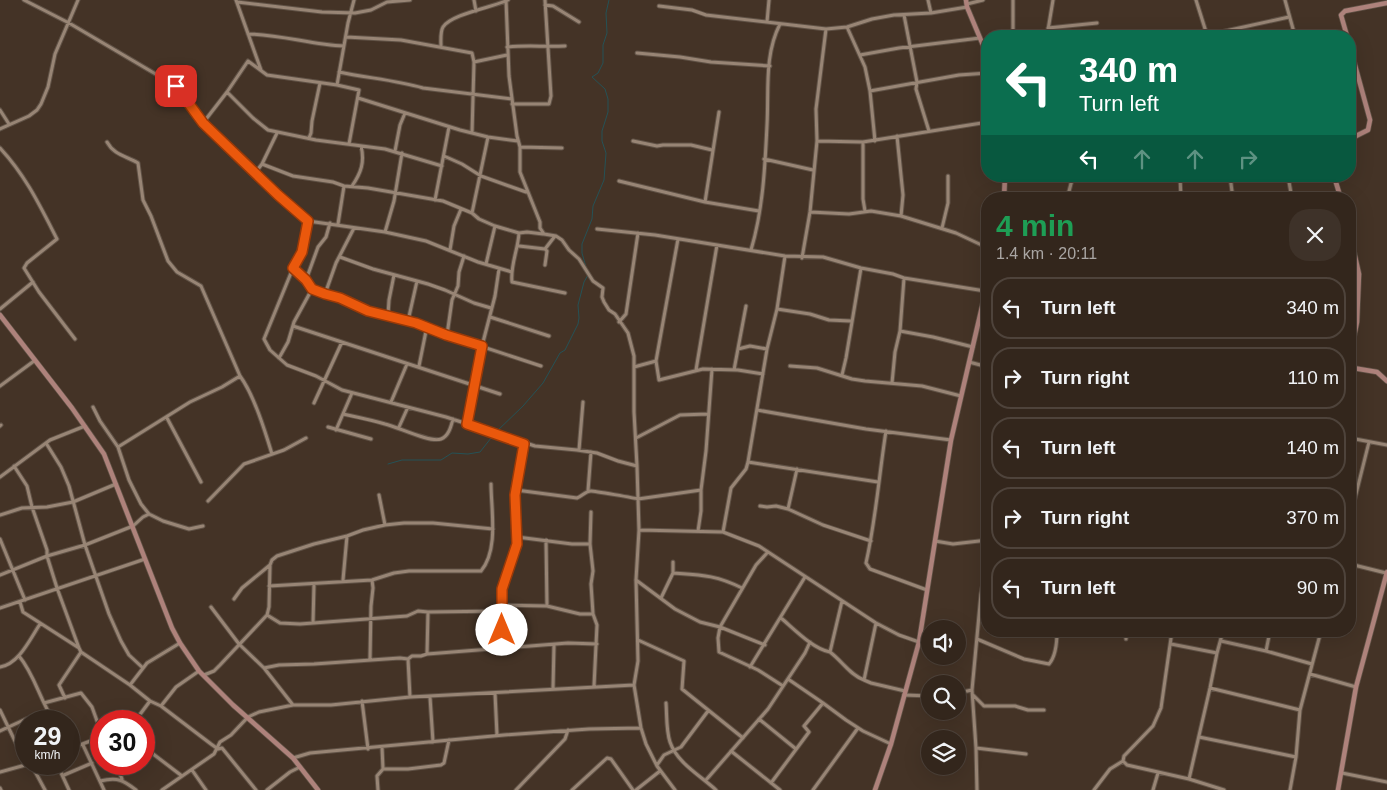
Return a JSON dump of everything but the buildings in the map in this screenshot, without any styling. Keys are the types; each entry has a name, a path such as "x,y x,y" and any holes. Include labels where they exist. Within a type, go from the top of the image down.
{"street":[{"path":"24,0 69,22 176,86 203,123 308,221 386,232 426,241 498,269 512,272"},
{"path":"0,129 28,116 40,104 48,88 55,54 78,0"},
{"path":"262,5 263,0"},
{"path":"337,85 354,0"},
{"path":"263,73 236,1 322,12 362,13 387,1 410,0"},
{"path":"474,0 476,11"},
{"path":"440,47 443,28 454,19 507,0 507,55 512,104 520,147 520,172 540,222 540,228 544,234"},
{"path":"767,22 769,0"},
{"path":"928,0 931,13"},
{"path":"660,6 692,10 706,15 826,29 847,26 872,19 931,13 983,0"},
{"path":"1013,0 1013,30"},
{"path":"1054,0 1048,28 1096,23"},
{"path":"1196,0 1205,30"},
{"path":"1285,0 1293,30"},
{"path":"512,104 549,104 551,96 545,2 579,22"},
{"path":"1345,30 1341,15 1345,12 1387,3"},
{"path":"860,55 980,38 967,4"},
{"path":"904,15 918,96 929,131"},
{"path":"1232,30 1289,16"},
{"path":"750,250 757,228 762,201 768,124 767,82 774,36 780,24"},
{"path":"847,26 860,55 870,91 874,141"},
{"path":"802,258 810,212 817,140 816,109 826,29"},
{"path":"248,34 296,38 344,46"},
{"path":"346,37 401,40 472,53 474,62 472,133"},
{"path":"507,47 531,45 547,47 565,46"},
{"path":"637,53 712,62 770,66"},
{"path":"474,62 507,55"},
{"path":"203,123 248,61 253,63 263,73 359,90 349,144"},
{"path":"1356,69 1370,120 1368,130 1356,136"},
{"path":"339,72 423,88 512,99"},
{"path":"870,91 959,75 981,73"},
{"path":"309,138 320,83"},
{"path":"227,92 259,124 268,130 395,151 442,166"},
{"path":"358,98 449,127 488,137 518,141"},
{"path":"0,110 9,124"},
{"path":"706,202 719,112"},
{"path":"395,151 400,125 405,113"},
{"path":"817,140 874,141 981,123"},
{"path":"435,200 436,186 442,166 449,127"},
{"path":"255,173 262,164 277,132"},
{"path":"897,136 903,195 901,216"},
{"path":"472,213 488,137"},
{"path":"633,141 656,146 690,145 712,150"},
{"path":"107,142 111,149 119,155 138,163 143,200 152,216 168,261 177,272 200,286 240,376 245,382 262,422 272,454"},
{"path":"863,142 863,198 865,211"},
{"path":"352,186 361,174 363,161 362,146"},
{"path":"520,147 562,148"},
{"path":"0,148 30,186 57,240 27,263 24,268 75,339"},
{"path":"386,232 402,153"},
{"path":"444,156 462,164 481,176 527,192"},
{"path":"764,159 813,170"},
{"path":"262,164 293,176 435,200 451,204 472,213 479,219 495,226 519,233 527,232 556,236 579,259 592,281 603,288 604,302 609,310 615,314 628,334 634,356 639,530 636,580 638,661 634,685 641,728 646,744 660,771 675,790"},
{"path":"942,228 948,202 948,176"},
{"path":"619,181 706,202 759,211"},
{"path":"338,224 344,186"},
{"path":"450,250 454,226 461,209"},
{"path":"810,212 857,214 865,211 901,216 942,228 981,244"},
{"path":"308,221 302,252 293,268 264,339 270,350 287,365 316,376 335,388 453,419 524,444 540,448 591,452 637,466"},
{"path":"306,280 318,247 326,237 330,224"},
{"path":"486,264 495,226"},
{"path":"325,294 343,247 354,228"},
{"path":"597,229 638,233 785,256 802,258 824,257 904,278 981,290"},
{"path":"519,233 519,246 512,272 512,282 565,293"},
{"path":"619,322 626,314 638,233"},
{"path":"545,249 556,236"},
{"path":"678,239 656,361 658,380 696,370 712,369 763,374"},
{"path":"696,370 717,245"},
{"path":"519,246 545,249"},
{"path":"545,249 547,251 545,265"},
{"path":"446,335 452,300 455,295 464,256"},
{"path":"723,532 731,488 746,469 748,462 785,256"},
{"path":"340,257 445,290 474,303 491,308"},
{"path":"1356,261 1359,274 1356,326"},
{"path":"293,268 306,280 312,289 340,298 368,311 427,326 446,335 541,366"},
{"path":"842,375 848,352 851,321 861,268"},
{"path":"467,424 482,346 490,317 498,269"},
{"path":"388,315 394,275"},
{"path":"892,382 895,352 900,331 904,278"},
{"path":"408,321 417,281"},
{"path":"0,309 33,282"},
{"path":"279,358 312,289"},
{"path":"734,370 746,306"},
{"path":"875,790 891,744 919,642 951,440 981,308"},
{"path":"776,309 810,314 829,320 851,321"},
{"path":"0,315 85,426 104,454 172,628 180,643 199,671 233,705 293,758 318,790"},
{"path":"490,317 550,336"},
{"path":"294,326 500,394"},
{"path":"419,366 427,326"},
{"path":"900,331 972,347"},
{"path":"314,403 342,342"},
{"path":"738,349 750,346 767,349"},
{"path":"0,386 34,361"},
{"path":"634,367 656,361"},
{"path":"969,362 981,365"},
{"path":"391,402 407,364"},
{"path":"790,366 817,368 865,381 922,386 961,396"},
{"path":"1356,368 1377,372 1387,381"},
{"path":"698,531 712,369"},
{"path":"118,447 190,402 240,376"},
{"path":"336,430 352,393"},
{"path":"579,450 583,402"},
{"path":"93,407 118,447 132,485 141,504 149,514 163,521 189,529 203,526"},
{"path":"399,428 408,407"},
{"path":"757,410 951,440"},
{"path":"343,414 440,440 447,435 453,419"},
{"path":"636,438 680,415 708,414"},
{"path":"167,418 201,482"},
{"path":"0,477 46,443 85,426"},
{"path":"328,427 371,439"},
{"path":"886,431 878,482 877,503 866,563 867,566 927,590"},
{"path":"208,502 244,464 272,454 306,438"},
{"path":"1356,439 1387,445"},
{"path":"1356,491 1369,442"},
{"path":"46,443 61,467 69,486 85,545 121,641 129,655 143,668"},
{"path":"502,649 502,589 515,552 517,537 516,490 524,444"},
{"path":"516,490 577,498 583,496 588,491 591,452"},
{"path":"748,462 878,482"},
{"path":"14,466 27,486 57,588 79,648 150,702 161,706 218,749 222,748 256,790"},
{"path":"788,509 797,469"},
{"path":"0,515 22,508 47,507 73,502 117,484"},
{"path":"269,586 372,580 394,573 409,571 481,571 486,564 489,554 493,529 491,484"},
{"path":"588,491 629,496 638,499 701,490"},
{"path":"379,495 385,525"},
{"path":"760,506 776,506 788,509 823,525 871,541"},
{"path":"591,512 590,544 594,614 597,625 594,686"},
{"path":"0,576 48,556 85,545 133,526 149,514"},
{"path":"204,675 214,670 267,615 269,607 270,565 277,556 385,525 433,523 493,529"},
{"path":"639,530 723,532 750,542 876,623 899,635 919,642"},
{"path":"343,581 347,536"},
{"path":"517,537 572,544 590,544"},
{"path":"0,539 25,600"},
{"path":"546,540 547,606"},
{"path":"935,541 953,544 981,541"},
{"path":"767,553 742,588 720,627 718,638 719,652 783,686"},
{"path":"0,608 145,559"},
{"path":"661,598 673,573 673,562"},
{"path":"234,599 242,588 270,565"},
{"path":"1338,790 1356,687 1387,573 1356,565"},
{"path":"673,573 723,579 742,588"},
{"path":"750,667 805,577"},
{"path":"370,659 372,580"},
{"path":"636,580 675,609 700,622 720,627 765,645"},
{"path":"313,623 314,584"},
{"path":"977,790 972,690 981,599"},
{"path":"830,652 842,601"},
{"path":"20,602 23,612 79,648"},
{"path":"502,605 547,606 580,614 594,614"},
{"path":"211,607 239,644 264,668 292,705"},
{"path":"267,615 280,623 313,623 407,616 418,611 502,611"},
{"path":"427,654 428,612"},
{"path":"781,618 810,642 823,651 830,652 854,676 904,693 921,695"},
{"path":"864,680 876,623"},
{"path":"0,667 10,664 18,656 40,624"},
{"path":"977,639 1024,659 1049,664 1055,650 1056,637"},
{"path":"1094,790 1110,769 1123,761 1124,756 1153,726 1161,708 1172,637"},
{"path":"1189,779 1222,637"},
{"path":"1266,651 1269,637"},
{"path":"1290,790 1296,757 1300,710 1319,637"},
{"path":"638,640 684,661 682,689 743,738"},
{"path":"1221,641 1312,664"},
{"path":"706,780 768,709 805,653 810,642"},
{"path":"130,685 147,663 180,643"},
{"path":"264,668 279,665 370,659 408,659 412,656 427,654 554,645 597,644"},
{"path":"1171,644 1217,653"},
{"path":"553,688 554,645"},
{"path":"65,698 60,685 82,652"},
{"path":"18,656 35,683 47,710"},
{"path":"408,659 410,697"},
{"path":"161,706 176,687 199,671"},
{"path":"1310,674 1356,687"},
{"path":"788,679 858,728 891,744"},
{"path":"162,790 192,770 218,749 220,742 248,718 259,712 292,705 331,705 410,697 634,685"},
{"path":"1210,688 1300,710"},
{"path":"966,691 972,690"},
{"path":"44,703 81,693 93,710"},
{"path":"495,693 497,735"},
{"path":"973,695 984,706 1014,706 1028,710 1044,710"},
{"path":"430,697 432,742"},
{"path":"362,701 368,748"},
{"path":"144,710 150,702"},
{"path":"666,703 670,744 680,759 716,790"},
{"path":"771,783 809,732 804,726 823,703"},
{"path":"0,710 15,740"},
{"path":"657,766 664,755 681,747 708,711"},
{"path":"759,719 796,749"},
{"path":"0,731 15,724"},
{"path":"293,758 310,753 497,735 568,730 641,728"},
{"path":"813,790 858,728"},
{"path":"516,790 565,739 568,730"},
{"path":"1199,737 1296,757"},
{"path":"383,769 441,765 444,763 449,740"},
{"path":"80,746 90,742"},
{"path":"83,745 90,759"},
{"path":"378,790 377,776 383,769 382,747"},
{"path":"976,748 1026,754"},
{"path":"731,751 780,790"},
{"path":"155,755 182,776"},
{"path":"572,790 607,758 612,759 634,790 660,771"},
{"path":"1123,761 1127,765 1189,779 1224,790"},
{"path":"267,790 290,772 300,767"},
{"path":"0,772 15,768"},
{"path":"192,770 206,790"},
{"path":"1153,790 1158,773"},
{"path":"1342,774 1387,782"},
{"path":"35,775 45,790"},
{"path":"64,775 69,790"},
{"path":"97,775 104,790"},
{"path":"120,775 122,780"},
{"path":"100,781 109,779 122,780 136,790"}],"waterway":[{"path":"586,267 582,253 582,244 592,219 593,206 604,180 606,153 602,141 602,131 608,112 608,99 605,89 592,77 598,73 603,63 603,45 607,33 606,13 609,0"},
{"path":"388,464 402,460 441,460 452,453 468,454 480,452 495,433 523,406 543,383 560,353 565,350 578,324 578,305 584,282 588,275"}],"route":[{"path":"176,86 203,123 300,216 308,221 302,252 293,268 306,280 312,289 340,298 368,311 436,329 446,335 482,346 467,424 524,444 515,495 517,544 501,596 502,630"}]}
